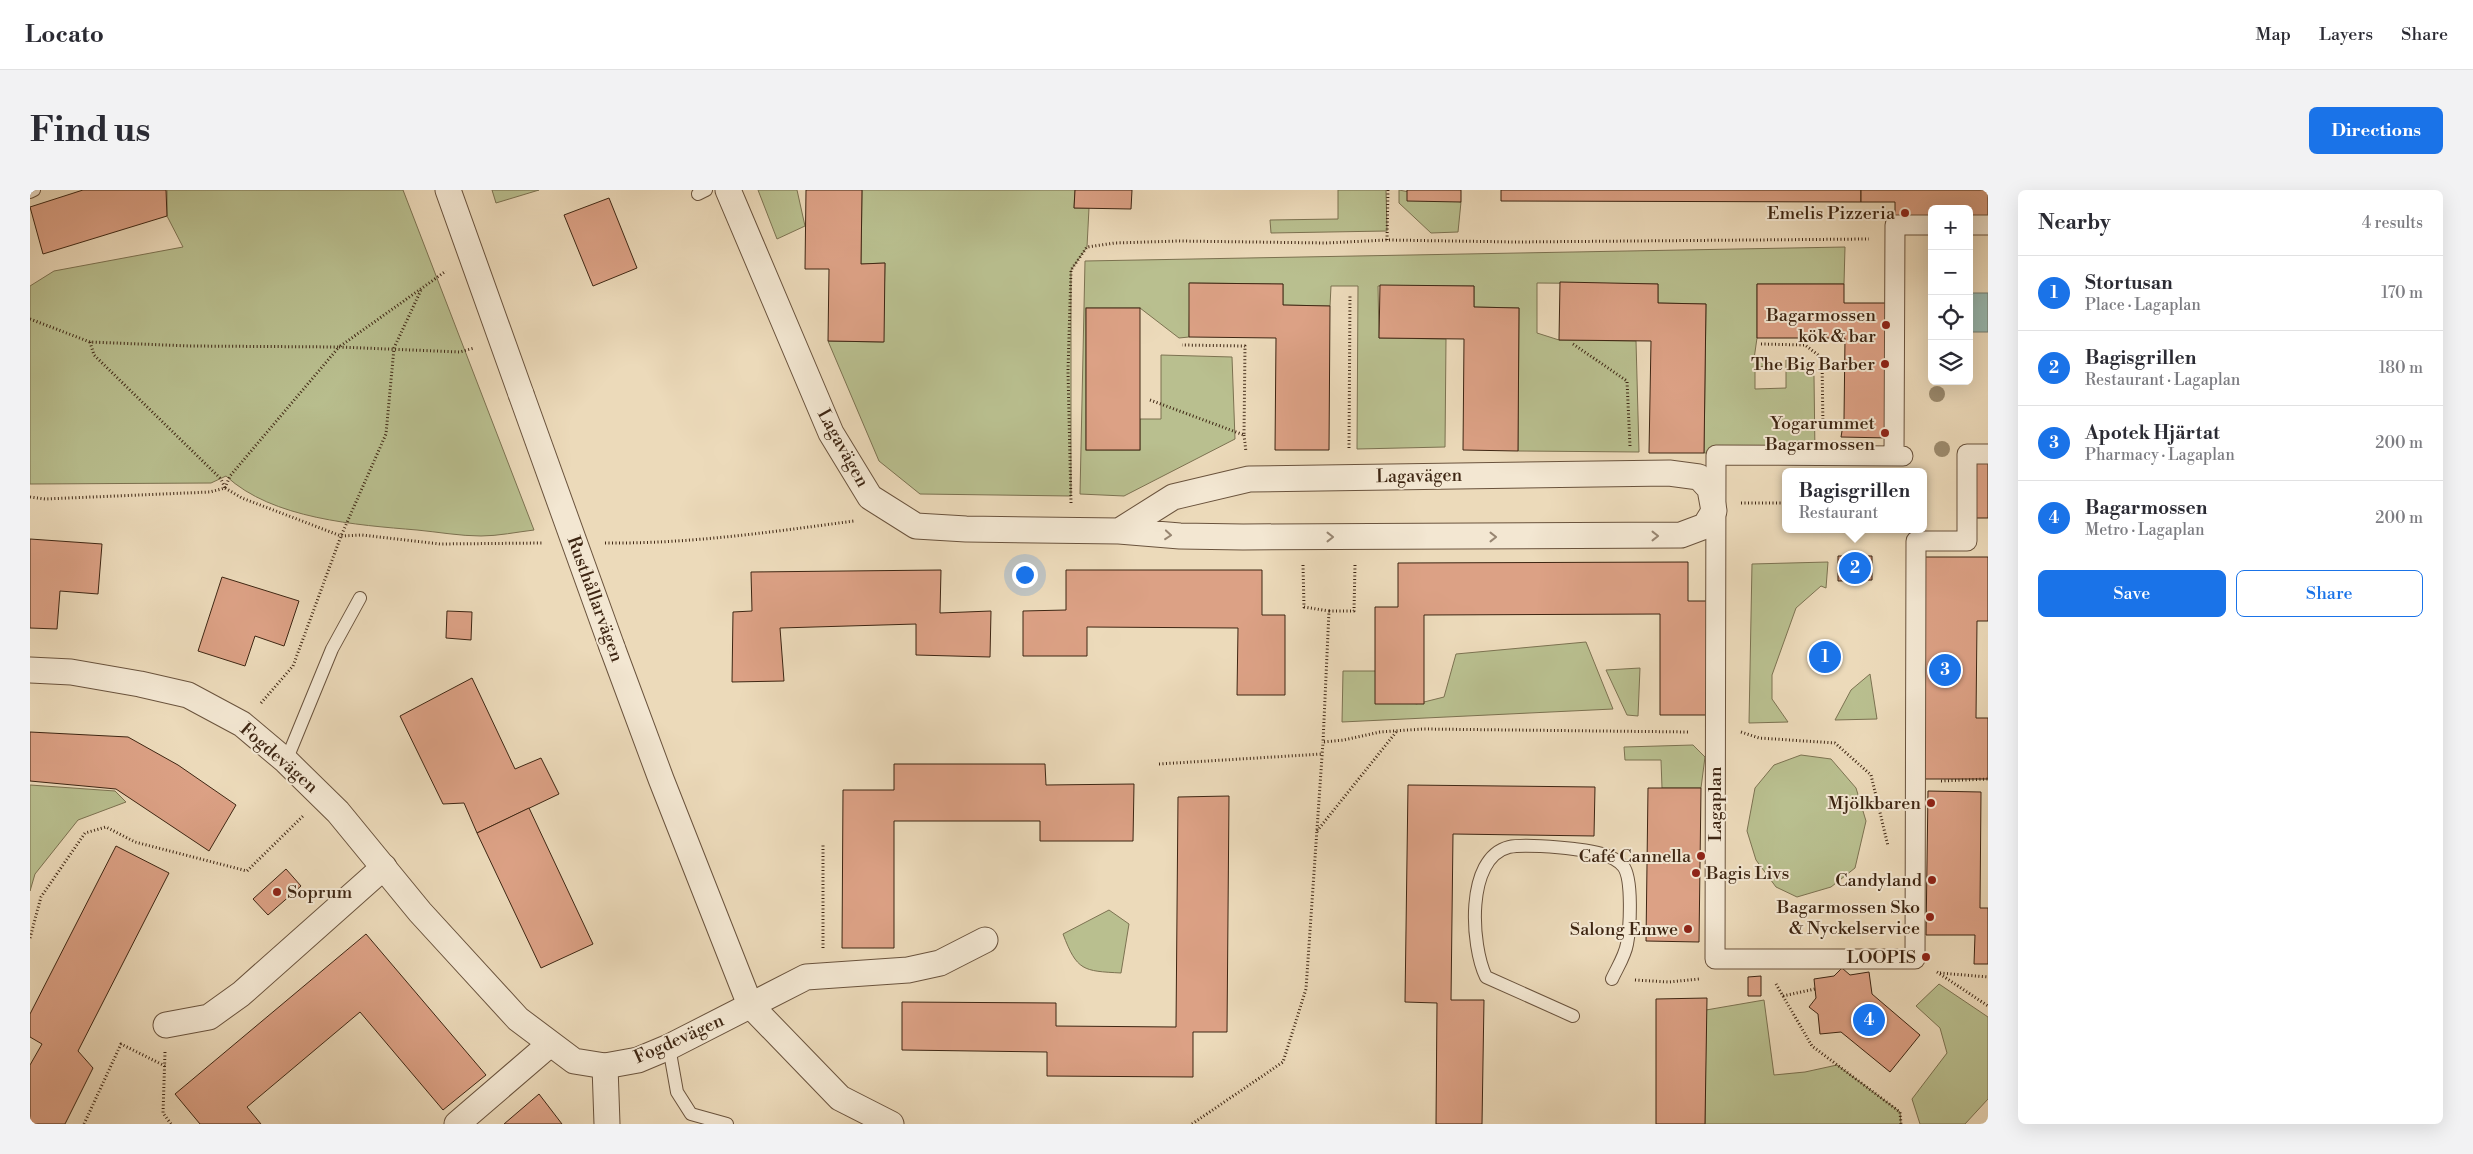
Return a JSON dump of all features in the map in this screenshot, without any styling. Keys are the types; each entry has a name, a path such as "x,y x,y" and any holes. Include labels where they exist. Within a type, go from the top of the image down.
{"street":[{"name":"Rusthållarvägen","path":"448,190 612,647 661,779 750,1005 840,1098 891,1124"},
{"name":"Lagavägen","path":"728,190 831,434 870,497 916,526 966,529 1119,531 1180,536 1681,536 1705,526 1714,511 1710,489 1699,477 1668,474 1348,476 1249,479 1172,497 1119,531"},
{"path":"1895,239 1895,224 1928,225"},
{"path":"1973,225 1988,225"},
{"name":"Lagaplan","path":"1895,239 1894,456 1903,456 1824,455 1716,455 1715,959 1915,959"},
{"path":"1915,959 1916,541 1967,541 1967,454 1988,454"},
{"name":"Fogdevägen","path":"30,670 71,672 140,684 188,695 242,724 286,761 338,812 420,912 518,1019 574,1061 605,1066 638,1060 669,1047 750,1005"},
{"path":"166,1025 209,1017 242,994 384,867"},
{"path":"750,1005 806,977 908,970 940,963 985,940"},
{"path":"457,1124 550,1044"},
{"path":"605,1066 607,1124"}],"lane":[{"path":"30,192 34,190"},
{"path":"286,761 332,648 360,598"},
{"path":"1573,1016 1486,977 1478,961 1474,922 1479,884 1486,867 1499,851 1510,847 1564,848 1598,852 1622,865 1629,878 1627,945 1612,979"},
{"path":"669,1047 677,1092 691,1114 727,1124"}],"path":[{"path":"1387,240 1388,190"},
{"path":"1071,530 1068,372 1071,270 1087,247 1124,242 1326,242 1387,240 1516,242 1895,239"},
{"path":"225,488 230,476 339,348 449,268 474,261"},
{"path":"242,724 293,666 341,536 386,434 394,348 421,290"},
{"path":"1348,476 1350,295"},
{"path":"30,319 90,342 190,346 394,348 460,352 501,338"},
{"path":"90,342 94,355 222,480 225,488 242,498 341,536 362,535 440,544 552,543"},
{"path":"1573,344 1627,381 1632,474"},
{"path":"1762,344 1806,345 1822,358 1824,455"},
{"path":"1150,400 1244,435 1245,346 1182,346"},
{"path":"1237,452 1256,452"},
{"path":"30,497 45,499 210,492 225,488"},
{"path":"600,543 638,543 739,537 855,520 870,497"},
{"path":"1062,501 1080,501"},
{"path":"1716,504 1782,502"},
{"path":"1303,537 1304,607 1329,611 1354,611 1356,537"},
{"path":"1192,1124 1284,1062 1306,989 1323,742 1329,611"},
{"path":"1739,729 1739,732 1759,738 1836,743 1871,775 1889,852"},
{"path":"1323,742 1398,731 1716,732"},
{"path":"1316,832 1398,731"},
{"path":"1159,764 1322,754"},
{"path":"1915,782 1988,779"},
{"path":"30,938 41,897 85,833 106,827 136,842 247,871 323,797"},
{"path":"823,976 824,845"},
{"path":"1762,959 1812,1046 1900,1112 1901,1124"},
{"path":"1915,959 1988,1006"},
{"path":"1939,973 1988,977"},
{"path":"1612,979 1669,982 1708,978"},
{"path":"1783,996 1815,989"},
{"path":"166,1025 163,1114 171,1124"},
{"path":"84,1124 121,1044 165,1066"}],"green space":[{"path":"167,190 403,190 534,530 473,536 342,522 291,511 267,502 245,490 226,476 211,483 30,484 30,286 54,271 183,247 167,216"},
{"path":"492,190 539,190 496,203"},
{"path":"758,190 797,190 805,226 777,239"},
{"path":"862,190 1075,190 1074,208 1089,208 1087,247 1071,270 1071,496 920,494 879,461 828,341 883,342 885,263 861,264"},
{"path":"1338,190 1386,190 1387,231 1271,233 1270,220 1338,219"},
{"path":"1399,190 1461,202 1458,232 1431,233 1399,203"},
{"path":"1845,247 1844,284 1757,284 1757,338 1754,359 1768,358 1769,366 1755,367 1755,389 1786,388 1786,360 1802,359 1814,376 1815,455 1704,453 1706,304 1658,303 1658,284 1537,283 1537,333 1559,340 1636,341 1639,452 1518,451 1519,308 1474,307 1474,286 1378,286 1379,338 1446,339 1445,447 1357,449 1358,286 1331,286 1330,306 1283,305 1283,284 1190,283 1189,337 1179,338 1140,308 1086,308 1086,450 1140,450 1140,419 1161,419 1161,355 1232,357 1235,439 1124,496 1080,494 1085,261"},
{"path":"1828,562 1826,588 1821,586 1796,608 1772,675 1772,699 1788,722 1749,723 1752,564"},
{"path":"1586,642 1613,709 1342,722 1343,671 1375,671 1416,704 1444,697 1456,654"},
{"path":"1640,668 1638,716 1627,715 1606,670"},
{"path":"1870,674 1877,719 1835,720 1851,690"},
{"path":"1693,745 1705,757 1701,788 1662,788 1661,760 1625,760 1624,747"},
{"path":"1801,755 1831,759 1856,788 1866,821 1855,868 1831,887 1797,897 1776,887 1756,860 1747,831 1755,788 1774,765"},
{"path":"30,785 115,791 126,802 78,820 35,874 30,891"},
{"path":"1109,910 1129,924 1121,973 1090,970 1083,967 1077,962 1063,934"},
{"path":"1939,984 1988,1017 1988,1099 1965,1124 1920,1124 1912,1099 1947,1053 1940,1028 1916,1006"},
{"path":"1764,1000 1774,1075 1805,1072 1837,1065 1900,1112 1901,1124 1705,1124 1706,1010"}],"water":[{"path":"1973,293 1988,293 1988,332 1973,332"}],"building":[{"path":"83,190 166,190 167,216 43,254 30,207"},
{"path":"806,190 862,190 861,264 885,263 884,342 828,341 829,269 805,269"},
{"path":"1075,190 1132,190 1131,209 1074,208"},
{"path":"1407,190 1461,190 1461,202 1407,201"},
{"path":"1501,190 1861,190 1861,202 1501,201"},
{"path":"1861,190 1988,190 1988,225 1973,225 1973,205 1928,205 1928,225 1895,225 1895,202 1861,202"},
{"path":"609,198 637,268 593,286 564,215"},
{"path":"1560,282 1658,284 1658,303 1706,304 1704,453 1649,453 1651,341 1559,340"},
{"path":"1189,283 1283,284 1283,305 1330,306 1329,450 1275,450 1276,338 1189,337"},
{"path":"1757,284 1844,284 1844,303 1890,303 1889,438 1841,437 1844,419 1845,338 1757,338"},
{"path":"1380,285 1474,286 1474,307 1519,308 1518,451 1463,450 1464,339 1379,338"},
{"path":"1086,308 1140,308 1140,450 1086,450"},
{"path":"1988,453 1988,518 1967,518 1967,454"},
{"path":"30,539 102,544 98,594 60,591 57,629 30,628"},
{"path":"1838,556 1872,556 1872,580 1838,581"},
{"path":"1919,557 1988,557 1988,621 1977,621 1976,718 1988,718 1988,779 1919,779"},
{"path":"1688,562 1688,601 1707,601 1707,715 1660,715 1660,614 1424,615 1424,704 1375,704 1375,607 1398,607 1398,563"},
{"path":"941,570 940,613 991,611 990,657 916,655 916,624 780,628 784,681 732,682 733,612 752,611 751,572"},
{"path":"1066,570 1262,570 1262,615 1285,615 1285,695 1237,695 1238,628 1087,627 1087,656 1023,656 1023,611 1066,610"},
{"path":"222,577 299,601 284,646 255,636 245,666 198,651"},
{"path":"447,611 472,612 471,640 446,638"},
{"path":"472,678 515,769 541,758 559,794 477,833 464,803 443,804 400,716"},
{"path":"30,732 128,737 178,765 236,805 209,851 116,789 30,781"},
{"path":"894,764 1045,764 1046,785 1134,784 1133,841 1040,841 1040,821 894,821 894,948 842,948 843,790 894,790"},
{"path":"1408,785 1595,787 1594,836 1453,834 1451,1000 1484,1000 1482,1124 1436,1124 1437,1003 1405,1002"},
{"path":"1648,788 1701,788 1699,942 1646,941"},
{"path":"1928,791 1981,792 1980,908 1988,908 1988,964 1974,964 1975,935 1926,935"},
{"path":"1229,796 1227,1032 1193,1032 1193,1077 1047,1076 1047,1052 902,1050 902,1002 1056,1003 1056,1026 1176,1027 1178,797"},
{"path":"529,808 593,944 541,968 477,833"},
{"path":"116,846 169,873 78,1051 93,1068 65,1124 30,1124 30,1065 42,1044 30,1037 30,1014"},
{"name":"Soprum","path":"286,869 301,886 268,915 253,899"},
{"path":"366,934 486,1075 443,1110 360,1012 247,1107 261,1124 200,1124 175,1094"},
{"path":"1842,968 1850,975 1869,972 1872,994 1920,1035 1890,1072 1841,1032 1820,1034 1818,1014 1809,1007 1816,998 1814,979 1834,976"},
{"path":"1761,976 1761,996 1748,996 1748,977"},
{"path":"1707,998 1705,1124 1656,1124 1656,999"},
{"path":"539,1094 562,1124 504,1124"}],"place":[{"name":"Emelis Pizzeria","path":"1905,213"},
{"name":"Bagarmossen kök & bar","path":"1886,325"},
{"name":"The Big Barber","path":"1885,364"},
{"name":"Yogarummet Bagarmossen","path":"1885,433"},
{"name":"Bagisgrillen","path":"1855,568"},
{"name":"Stortusan","path":"1825,657"},
{"name":"Apotek Hjärtat","path":"1945,670"},
{"name":"Mjölkbaren","path":"1931,803"},
{"name":"Café Cannella","path":"1701,856"},
{"name":"Bagis Livs","path":"1696,873"},
{"name":"Candyland","path":"1932,880"},
{"name":"Soprum","path":"277,892"},
{"name":"Bagarmossen Sko & Nyckelservice","path":"1930,917"},
{"name":"Salong Emwe","path":"1688,929"},
{"name":"LOOPIS","path":"1926,957"},
{"name":"Bagarmossen","path":"1869,1020"}]}
